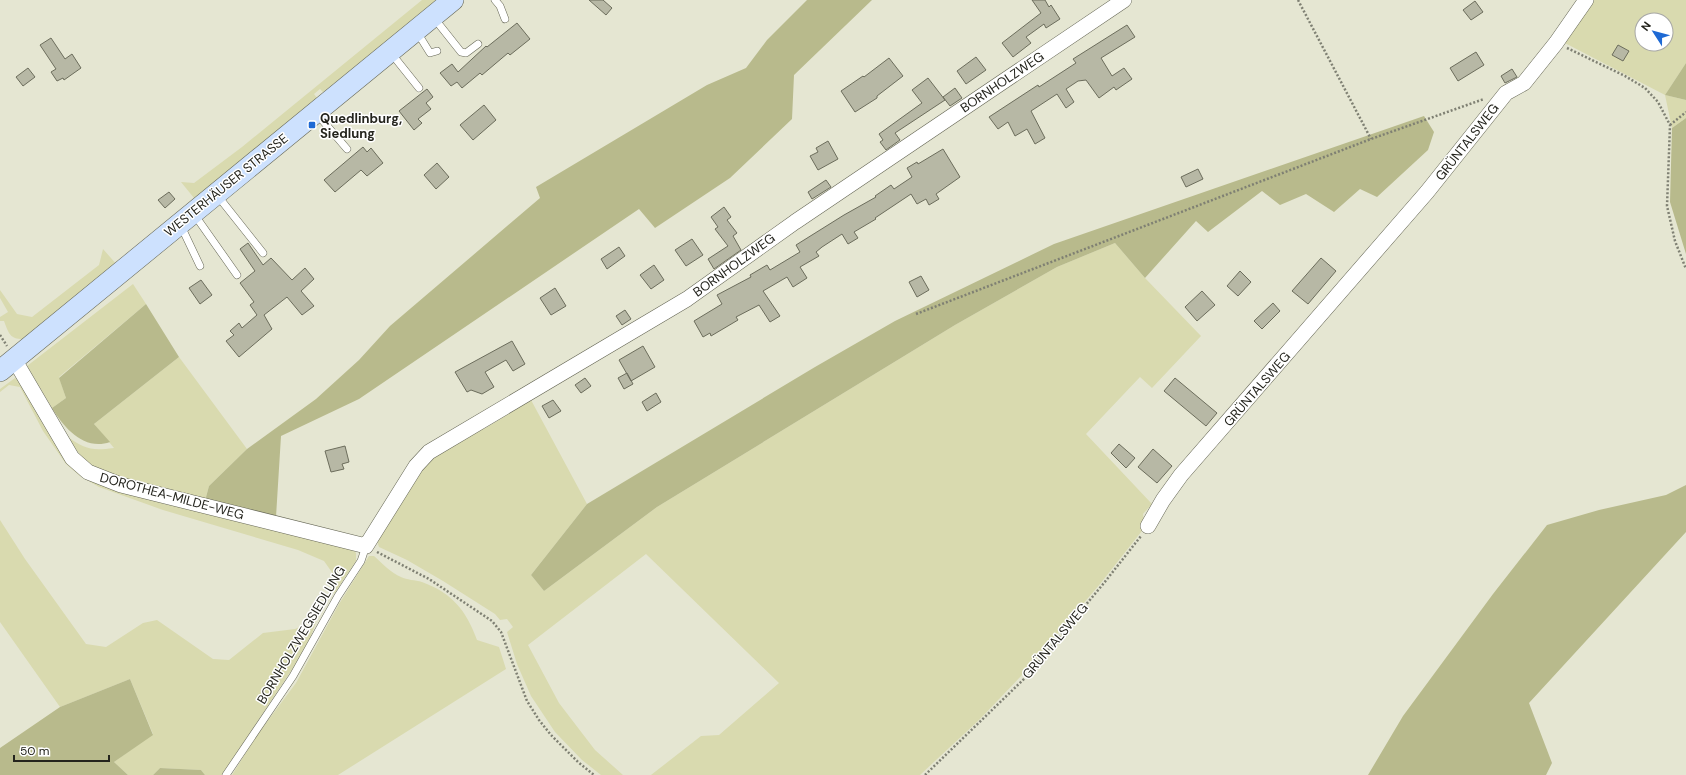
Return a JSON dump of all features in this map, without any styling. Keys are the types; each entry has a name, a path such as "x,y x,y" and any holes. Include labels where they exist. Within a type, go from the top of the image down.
{"main road":[{"name":"WESTERHÄUSER STRASSE","path":"7,365 453,0"}],"street":[{"name":"BORNHOLZWEG","path":"366,546 416,466 429,452 686,299 795,222 1124,0"},
{"name":"GRÜNTALSWEG","path":"1148,526 1163,500 1181,475 1427,192 1506,93 1524,83 1556,43 1586,0"},
{"name":"DOROTHEA-MILDE-WEG","path":"7,365 72,458 88,472 121,485 366,546"}],"lane":[{"path":"495,0 500,6 505,20"},
{"path":"433,16 461,52 466,53 478,44"},
{"path":"416,30 430,53 437,51"},
{"path":"390,51 395,60 419,88"},
{"path":"316,112 347,149"},
{"path":"216,194 264,253"},
{"path":"186,218 200,266"},
{"path":"186,218 237,275"},
{"name":"BORNHOLZWEGSIEDLUNG","path":"226,775 294,676 338,596 360,561 366,546"}],"path":[{"path":"1298,0 1371,139"},
{"path":"1556,43 1625,76 1645,88 1658,102 1670,125 1667,206 1675,241 1686,269"},
{"path":"916,314 1371,139 1506,93"},
{"path":"1670,125 1686,112"},
{"name":"GRÜNTALSWEG","path":"925,775 1025,678 1104,583 1148,526"},
{"path":"366,546 429,579 492,622 501,632 527,701 539,720 551,735 578,762 594,775"}],"green space":[{"path":"422,0 442,0 323,92 320,89 314,94 317,98 310,103 312,107 201,197 194,198 181,182 194,183 242,147"},
{"path":"807,0 872,0 794,75 792,119 730,178 655,228 639,209 359,399 281,436 276,517 205,501 209,486 247,449 316,399 359,360 390,326 540,198 536,187 707,85 746,68 767,40"},
{"path":"1591,0 1686,0 1686,63 1665,95 1561,41"},
{"path":"1686,63 1686,100 1665,95"},
{"path":"1665,95 1686,100 1686,118 1672,128"},
{"path":"1424,116 1434,132 1428,150 1377,197 1360,189 1334,212 1306,194 1280,205 1262,191 1208,232 1196,221 1145,278 1115,243 1057,267 955,325 657,507 544,591 531,575 587,504 815,367 895,321 1054,244"},
{"path":"1686,118 1686,254 1670,202 1672,128"},
{"path":"1115,243 1145,278 1201,336 1152,388 1140,377 1086,434 1152,504 1143,514 1145,527 1100,584 1022,675 979,720 920,775 651,775 701,736 719,735 779,683 646,554 528,645 559,703 595,750 623,775 601,775 582,760 555,732 531,696 517,664 507,632 513,627 507,619 500,620 495,614 443,581 407,560 379,547 377,541 423,466 437,451 474,428 484,429 531,400 587,504 531,575 544,591 657,507 955,325 1057,267"},
{"path":"103,249 118,266 26,339 13,337 11,335 4,321 0,321 0,317 8,312 0,298 0,290 17,314 32,317 99,265"},
{"path":"133,284 146,304 59,377 66,398 52,408 27,366"},
{"path":"146,304 179,357 94,424 110,442 101,444 83,440 76,436 62,423 52,408 66,398 59,378"},
{"path":"179,357 247,449 209,486 205,501 148,488 107,474 87,462 66,436 88,448 114,448 94,424"},
{"path":"15,378 22,383 48,429 104,485 164,504 196,510 350,547 356,553 356,561 334,594 336,578 324,561 298,550 163,510 99,487 80,476 66,464 43,431 20,387 9,385 0,392 0,389"},
{"path":"1686,485 1686,532 1529,703 1552,763 1546,775 1368,775 1403,716 1493,594 1547,525 1599,510 1666,495"},
{"path":"0,520 25,559 86,644 106,647 143,623 157,620 213,659 229,660 263,633 295,629 317,619 310,639 295,665 222,775 205,775 201,770 160,768 153,775 128,775 114,762 153,734 130,679 60,707 0,622"},
{"path":"369,556 374,556 397,575 433,586 450,597 463,611 477,640 499,647 506,669 338,775 232,775 257,735 296,683 339,604"},
{"path":"130,679 153,735 114,762 128,775 0,775 0,748 60,707"},
{"path":"160,768 201,770 205,775 153,775"}],"building":[{"path":"589,0 603,0 612,8 606,15"},
{"path":"1032,0 1045,0 1049,7 1051,5 1060,19 1046,28 1044,24 1026,37 1031,43 1013,57 1002,43 1041,13"},
{"path":"1475,1 1483,12 1471,20 1463,10"},
{"path":"517,23 530,39 510,55 508,53 482,75 480,73 462,88 457,82 451,86 440,73 452,64 458,72 486,46 487,47"},
{"path":"1127,25 1135,37 1101,58 1112,76 1124,68 1132,79 1116,90 1114,87 1099,98 1086,80 1078,81 1066,89 1074,102 1066,108 1057,94 1031,111 1045,138 1035,144 1027,129 1015,136 1008,122 998,129 989,117 1038,85 1039,87 1076,63 1073,59"},
{"path":"51,38 65,59 72,54 81,68 64,80 63,78 57,81 51,72 56,69 40,45"},
{"path":"1618,45 1629,51 1623,61 1612,55"},
{"path":"1476,52 1484,65 1458,81 1450,68"},
{"path":"976,57 986,70 966,84 957,71"},
{"path":"889,58 903,76 877,96 877,98 855,112 841,91 863,76 864,77"},
{"path":"28,68 35,77 23,86 16,77"},
{"path":"1512,69 1517,77 1505,83 1501,76"},
{"path":"928,78 945,100 895,133 900,140 886,150 880,142 883,140 879,134 922,103 912,90"},
{"path":"955,88 962,98 950,106 943,97"},
{"path":"427,89 433,97 426,103 431,109 418,119 422,123 414,130 399,111"},
{"path":"484,105 496,120 473,140 460,125"},
{"path":"828,141 838,159 818,170 810,156 818,152 816,148"},
{"path":"363,147 367,152 371,148 383,163 367,176 361,170 335,192 324,180"},
{"path":"943,149 960,177 936,194 939,199 929,205 926,199 917,204 911,194 875,218 876,219 854,232 858,238 848,244 842,234 822,247 816,252 819,256 800,267 807,278 793,287 787,277 763,291 780,316 770,322 759,305 736,317 738,320 711,336 710,333 703,337 694,321 722,304 717,295 751,277 750,275 767,265 770,270 800,252 796,245 876,197 875,196 891,185 894,189 912,177 907,168 917,162 918,164"},
{"path":"437,163 449,177 436,189 424,175"},
{"path":"1198,169 1203,179 1186,187 1181,177"},
{"path":"826,180 831,187 812,199 808,192"},
{"path":"169,192 175,199 165,208 158,200"},
{"path":"724,207 731,217 727,220 737,233 733,236 741,250 714,269 708,259 728,246 715,229 718,227 711,217"},
{"path":"692,239 703,255 686,266 675,250"},
{"path":"248,243 263,265 271,258 292,280 305,268 314,279 301,291 314,306 302,315 287,297 264,315 272,329 239,357 226,341 234,335 230,331 239,323 242,328 257,315 250,305 254,302 240,283 255,271 240,249"},
{"path":"619,247 625,256 607,269 601,259"},
{"path":"1321,258 1336,271 1308,304 1292,291"},
{"path":"654,265 664,280 651,289 640,275"},
{"path":"1240,271 1251,282 1238,296 1227,286"},
{"path":"921,276 929,290 917,297 909,282"},
{"path":"201,280 212,295 200,304 189,288"},
{"path":"555,288 566,306 551,315 540,298"},
{"path":"1202,291 1215,305 1197,321 1185,307"},
{"path":"1273,303 1280,311 1262,329 1254,321"},
{"path":"625,310 631,319 622,325 616,316"},
{"path":"512,341 525,364 513,371 506,360 485,372 494,387 482,394 471,390 467,392 455,372"},
{"path":"643,346 655,367 631,381 619,360"},
{"path":"627,373 633,384 624,389 618,378"},
{"path":"585,378 591,386 581,393 575,385"},
{"path":"1175,378 1217,413 1206,426 1164,391"},
{"path":"656,393 661,402 647,411 642,402"},
{"path":"553,400 561,411 549,418 542,406"},
{"path":"1119,444 1135,458 1126,468 1111,453"},
{"path":"345,446 349,462 342,464 344,469 331,472 325,451"},
{"path":"1153,449 1172,466 1157,483 1138,467"}],"place":[{"name":"Quedlinburg, Siedlung","path":"312,125"}]}
